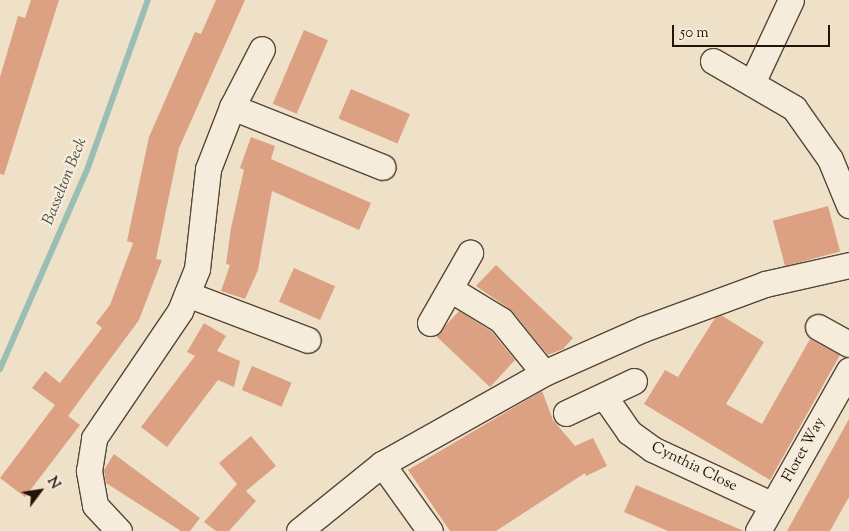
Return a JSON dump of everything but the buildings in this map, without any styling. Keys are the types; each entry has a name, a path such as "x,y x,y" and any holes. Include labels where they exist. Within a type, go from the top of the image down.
{"street":[{"path":"753,81 791,0"},
{"path":"119,531 95,505 89,471 94,438 187,294 197,269 208,170 232,107 262,49"},
{"path":"713,61 753,81 794,108 812,130 844,186 849,205"},
{"path":"232,107 383,167"},
{"path":"430,323 470,254"},
{"path":"299,531 382,464 544,373 643,329 765,284 849,265"},
{"path":"450,289 501,320 544,373"},
{"path":"187,294 308,340"},
{"path":"818,327 849,344"},
{"name":"Floret Way","path":"758,531 849,370"},
{"path":"566,413 634,382"},
{"name":"Cynthia Close","path":"604,396 629,432 652,449 773,506"},
{"path":"382,464 430,531"}],"waterway":[{"name":"Basselton Beck","path":"0,369 87,170 148,0"}]}
